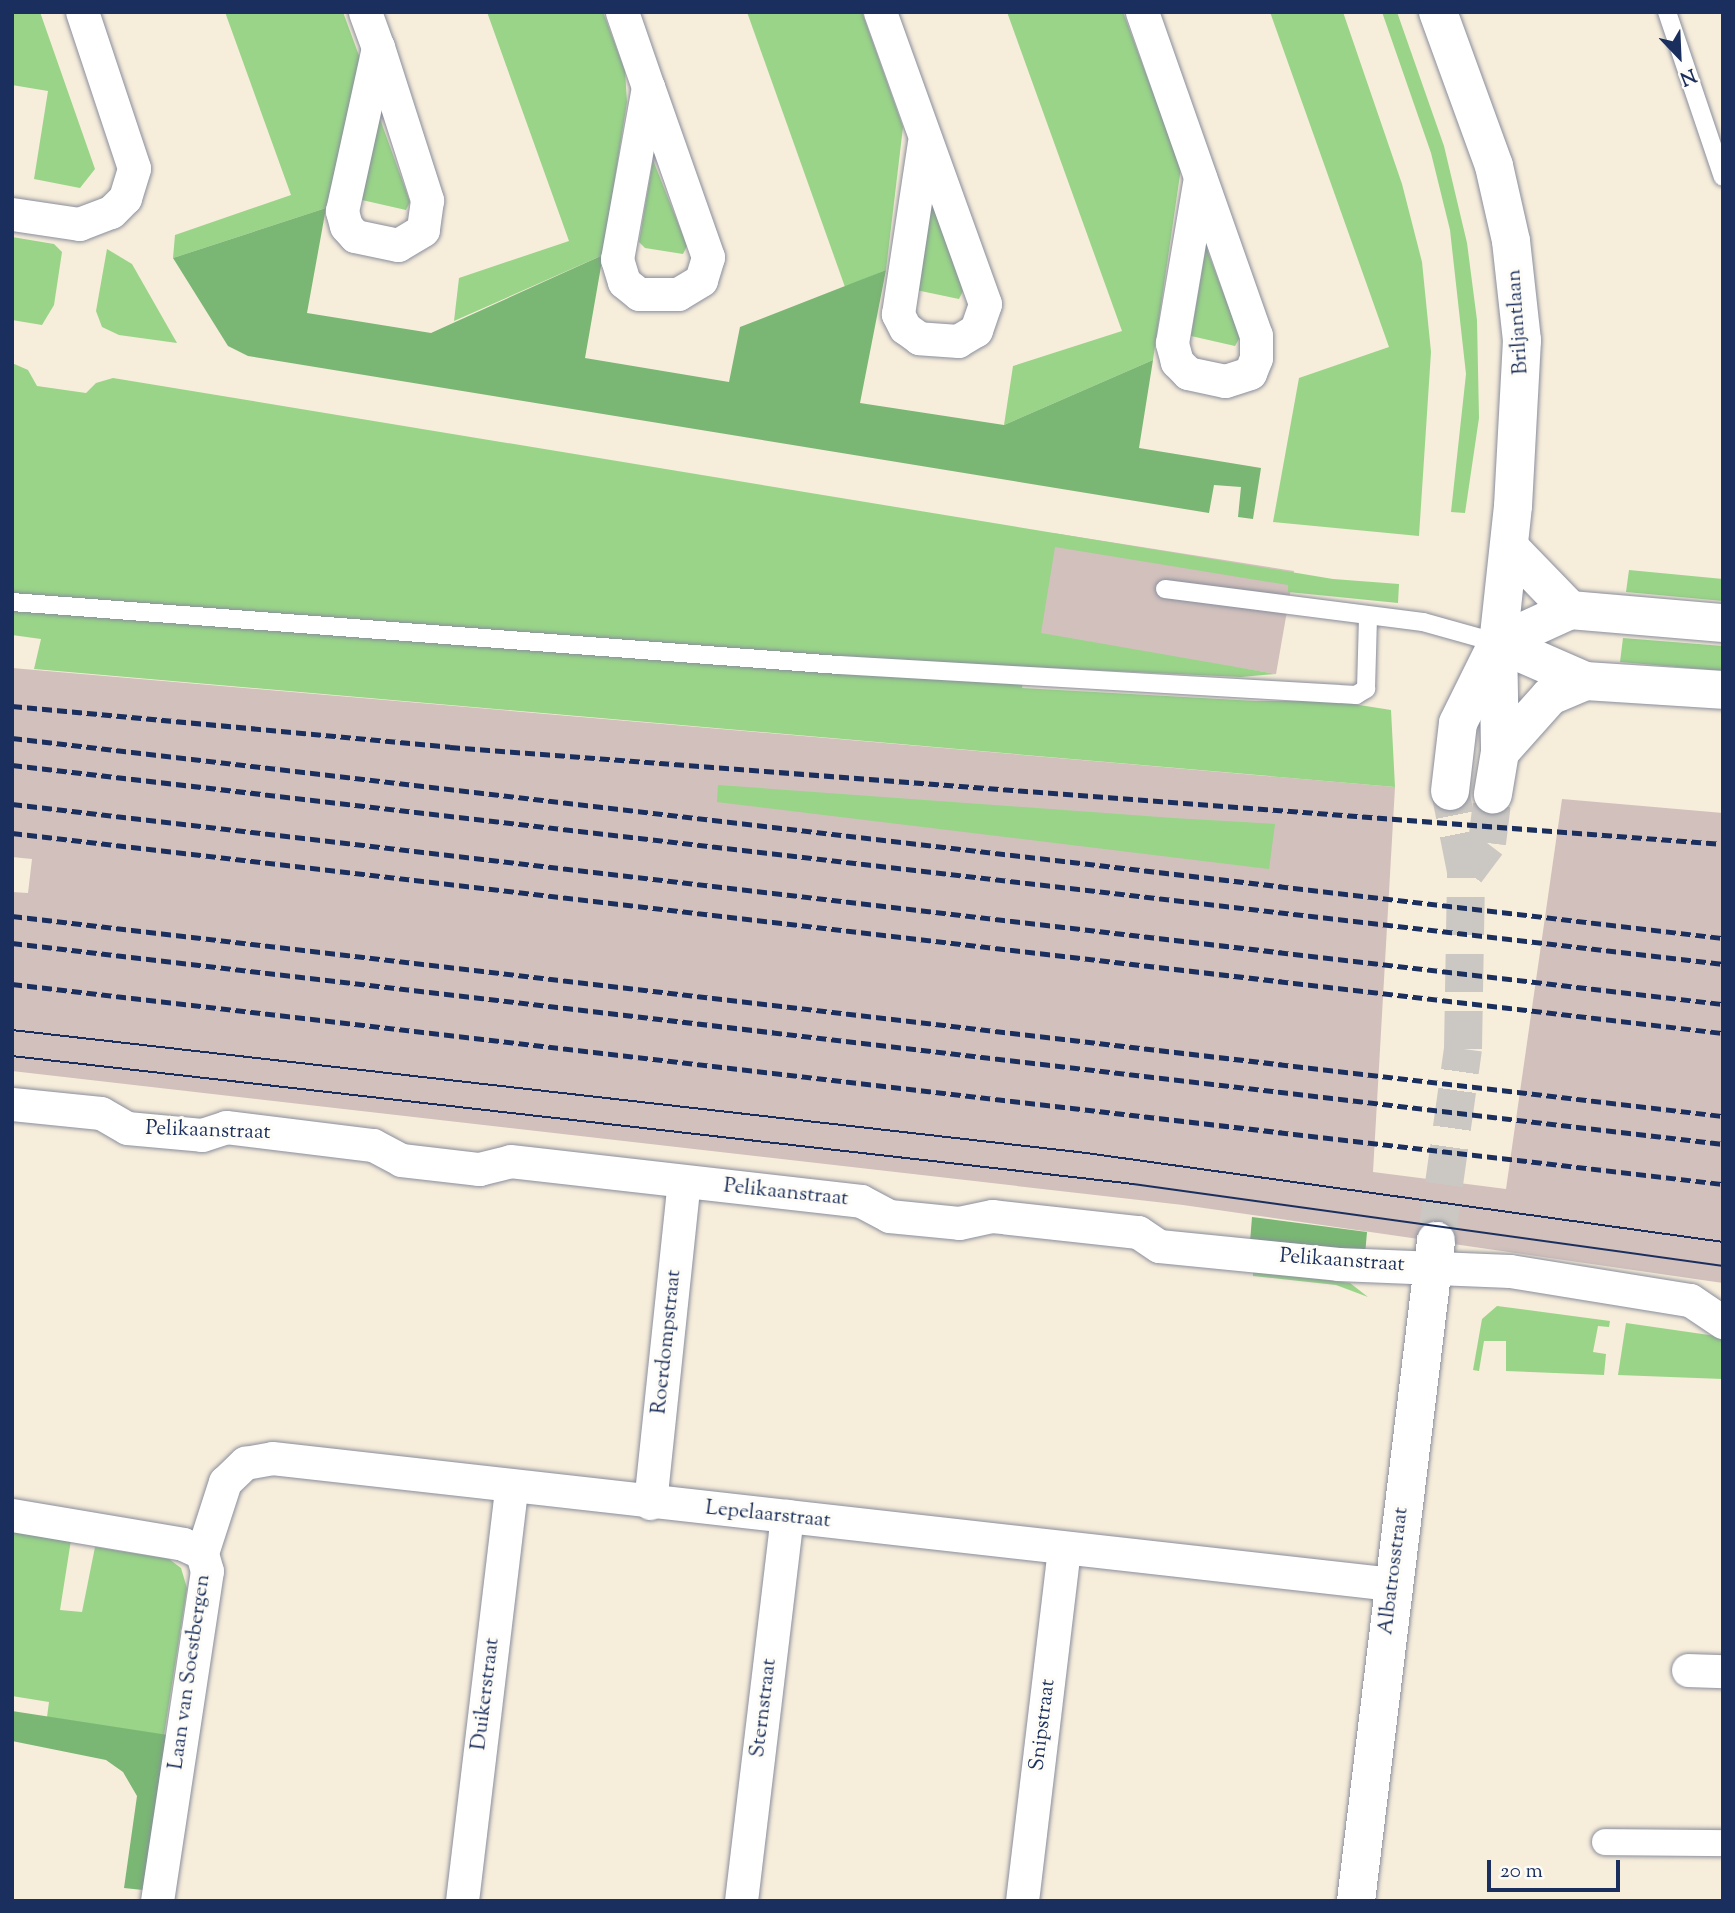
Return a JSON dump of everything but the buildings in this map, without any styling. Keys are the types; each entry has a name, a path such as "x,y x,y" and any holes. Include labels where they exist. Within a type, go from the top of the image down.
{"main road":[{"name":"Briljantlaan","path":"1438,12 1494,166 1511,241 1523,380 1509,547 1497,643"},
{"path":"1509,547 1570,610"},
{"path":"1450,792 1458,723 1497,643 1570,610 1723,623"},
{"path":"1497,643 1585,681 1723,690"},
{"path":"1493,794 1500,752 1497,643"},
{"path":"1500,752 1550,696 1585,681"},
{"name":"Albatrosstraat","path":"1356,1901 1392,1584 1434,1254"}],"street":[{"path":"12,214 79,224 111,212 125,198 134,168 82,12"},
{"path":"365,12 378,47 427,200 423,230 398,245 355,236 346,226 342,211 378,47"},
{"path":"622,12 708,257 701,280 678,294 639,294 624,282 617,259 648,87"},
{"path":"880,12 923,144 985,304 976,330 958,341 919,338 905,328 898,314 923,144"},
{"path":"1142,12 1256,335 1256,358 1250,373 1225,381 1188,373 1177,362 1172,343 1200,177"},
{"name":"Pelikaanstraat","path":"12,1104 101,1113 127,1128 202,1135 226,1127 373,1144 401,1160 479,1169 510,1161 861,1200 889,1216 959,1223 992,1216 1138,1232 1159,1246 1338,1264 1434,1254 1510,1271 1690,1300 1723,1322"},
{"name":"Roerdompstraat","path":"650,1503 684,1182"},
{"name":"Lepelaarstraat","path":"202,1553 225,1482 246,1463 272,1458 511,1488 1392,1584"},
{"name":"Duikerstraat","path":"462,1901 511,1488"},
{"name":"Laan van Soestbergen","path":"12,1515 183,1544 202,1553 207,1571 157,1901"},
{"name":"Sternstraat","path":"741,1901 787,1516"},
{"name":"Snipstraat","path":"1022,1901 1064,1549"},
{"path":"1688,1670 1723,1671"},
{"path":"1605,1842 1723,1843"}],"lane":[{"path":"1667,12 1722,174"},
{"path":"1165,589 1423,622 1497,643"},
{"path":"12,602 839,665 1356,695 1366,689 1368,616"}],"shaded area":[{"path":"1053,533 1294,571 1276,674 1038,636"},
{"path":"12,668 1395,787 1373,1172 1506,1189 1562,799 1723,813 1723,1283 1183,1205 12,1071 12,892 28,893 32,859 12,857"}],"green space":[{"path":"12,12 40,12 95,169 80,188 34,179 48,91 12,85"},
{"path":"225,12 343,12 361,61 326,208 173,258 175,235 291,195"},
{"path":"487,12 603,12 625,71 627,102 603,255 454,321 459,278 569,241"},
{"path":"747,12 862,12 903,127 886,270 845,287"},
{"path":"1007,12 1123,12 1181,168 1153,360 1004,425 1013,366 1122,331"},
{"path":"1270,12 1343,12 1402,184 1422,262 1431,352 1419,536 1273,522 1299,378 1389,347"},
{"path":"1382,12 1397,12 1444,146 1467,243 1477,320 1479,418 1465,513 1451,512 1466,374 1450,230 1431,153"},
{"path":"379,116 410,202 406,210 362,200"},
{"path":"653,160 687,246 683,254 645,248 639,242"},
{"path":"931,201 963,291 959,299 916,290"},
{"path":"326,208 307,313 431,333 603,255 585,358 729,382 740,327 886,270 860,403 1004,425 1153,360 1139,448 1261,468 1253,519 1238,517 1241,487 1214,485 1209,513 248,356 228,346 173,258"},
{"path":"12,237 54,244 62,252 54,305 42,325 12,320"},
{"path":"1206,247 1240,337 1235,346 1191,336"},
{"path":"107,249 132,264 177,343 119,335 102,327 96,311"},
{"path":"12,363 28,370 37,386 86,393 96,383 113,378 1333,579 1399,584 1398,603 1288,592 1288,585 1055,547 1041,633 1276,674 1241,677 1026,667 1022,688 1256,701 1334,701 1391,710 1395,787 34,669 41,639 12,635"},
{"path":"1629,570 1723,579 1723,601 1626,592"},
{"path":"1623,638 1723,646 1723,671 1620,662"},
{"path":"718,785 1275,824 1269,869 717,802"},
{"path":"1252,1217 1367,1232 1365,1255 1250,1242"},
{"path":"1253,1271 1350,1283 1368,1297 1336,1285 1253,1276"},
{"path":"1497,1306 1610,1321 1609,1327 1598,1326 1593,1352 1606,1354 1604,1375 1506,1371 1506,1341 1484,1341 1479,1371 1473,1370 1482,1319"},
{"path":"1626,1323 1723,1337 1723,1379 1618,1375"},
{"path":"12,1530 71,1540 60,1610 82,1612 95,1547 169,1559 181,1568 187,1588 164,1735 47,1717 49,1702 12,1696"},
{"path":"12,1711 168,1735 143,1890 124,1888 137,1796 123,1772 106,1760 12,1741"}],"tunnel":[{"path":"1436,1241 1463,1049 1466,871 1450,791"},
{"path":"1466,871 1487,843 1493,794"}],"tram line":[{"path":"12,1030 1086,1153 1723,1242"},
{"path":"12,1056 1133,1184 1723,1266"}],"railway":[{"path":"12,706 450,747 1723,844"},
{"path":"12,738 1723,938"},
{"path":"12,765 1723,964"},
{"path":"12,804 1723,1004"},
{"path":"12,833 1723,1033"},
{"path":"12,916 1723,1116"},
{"path":"12,943 1723,1144"},
{"path":"12,984 1723,1184"}]}
